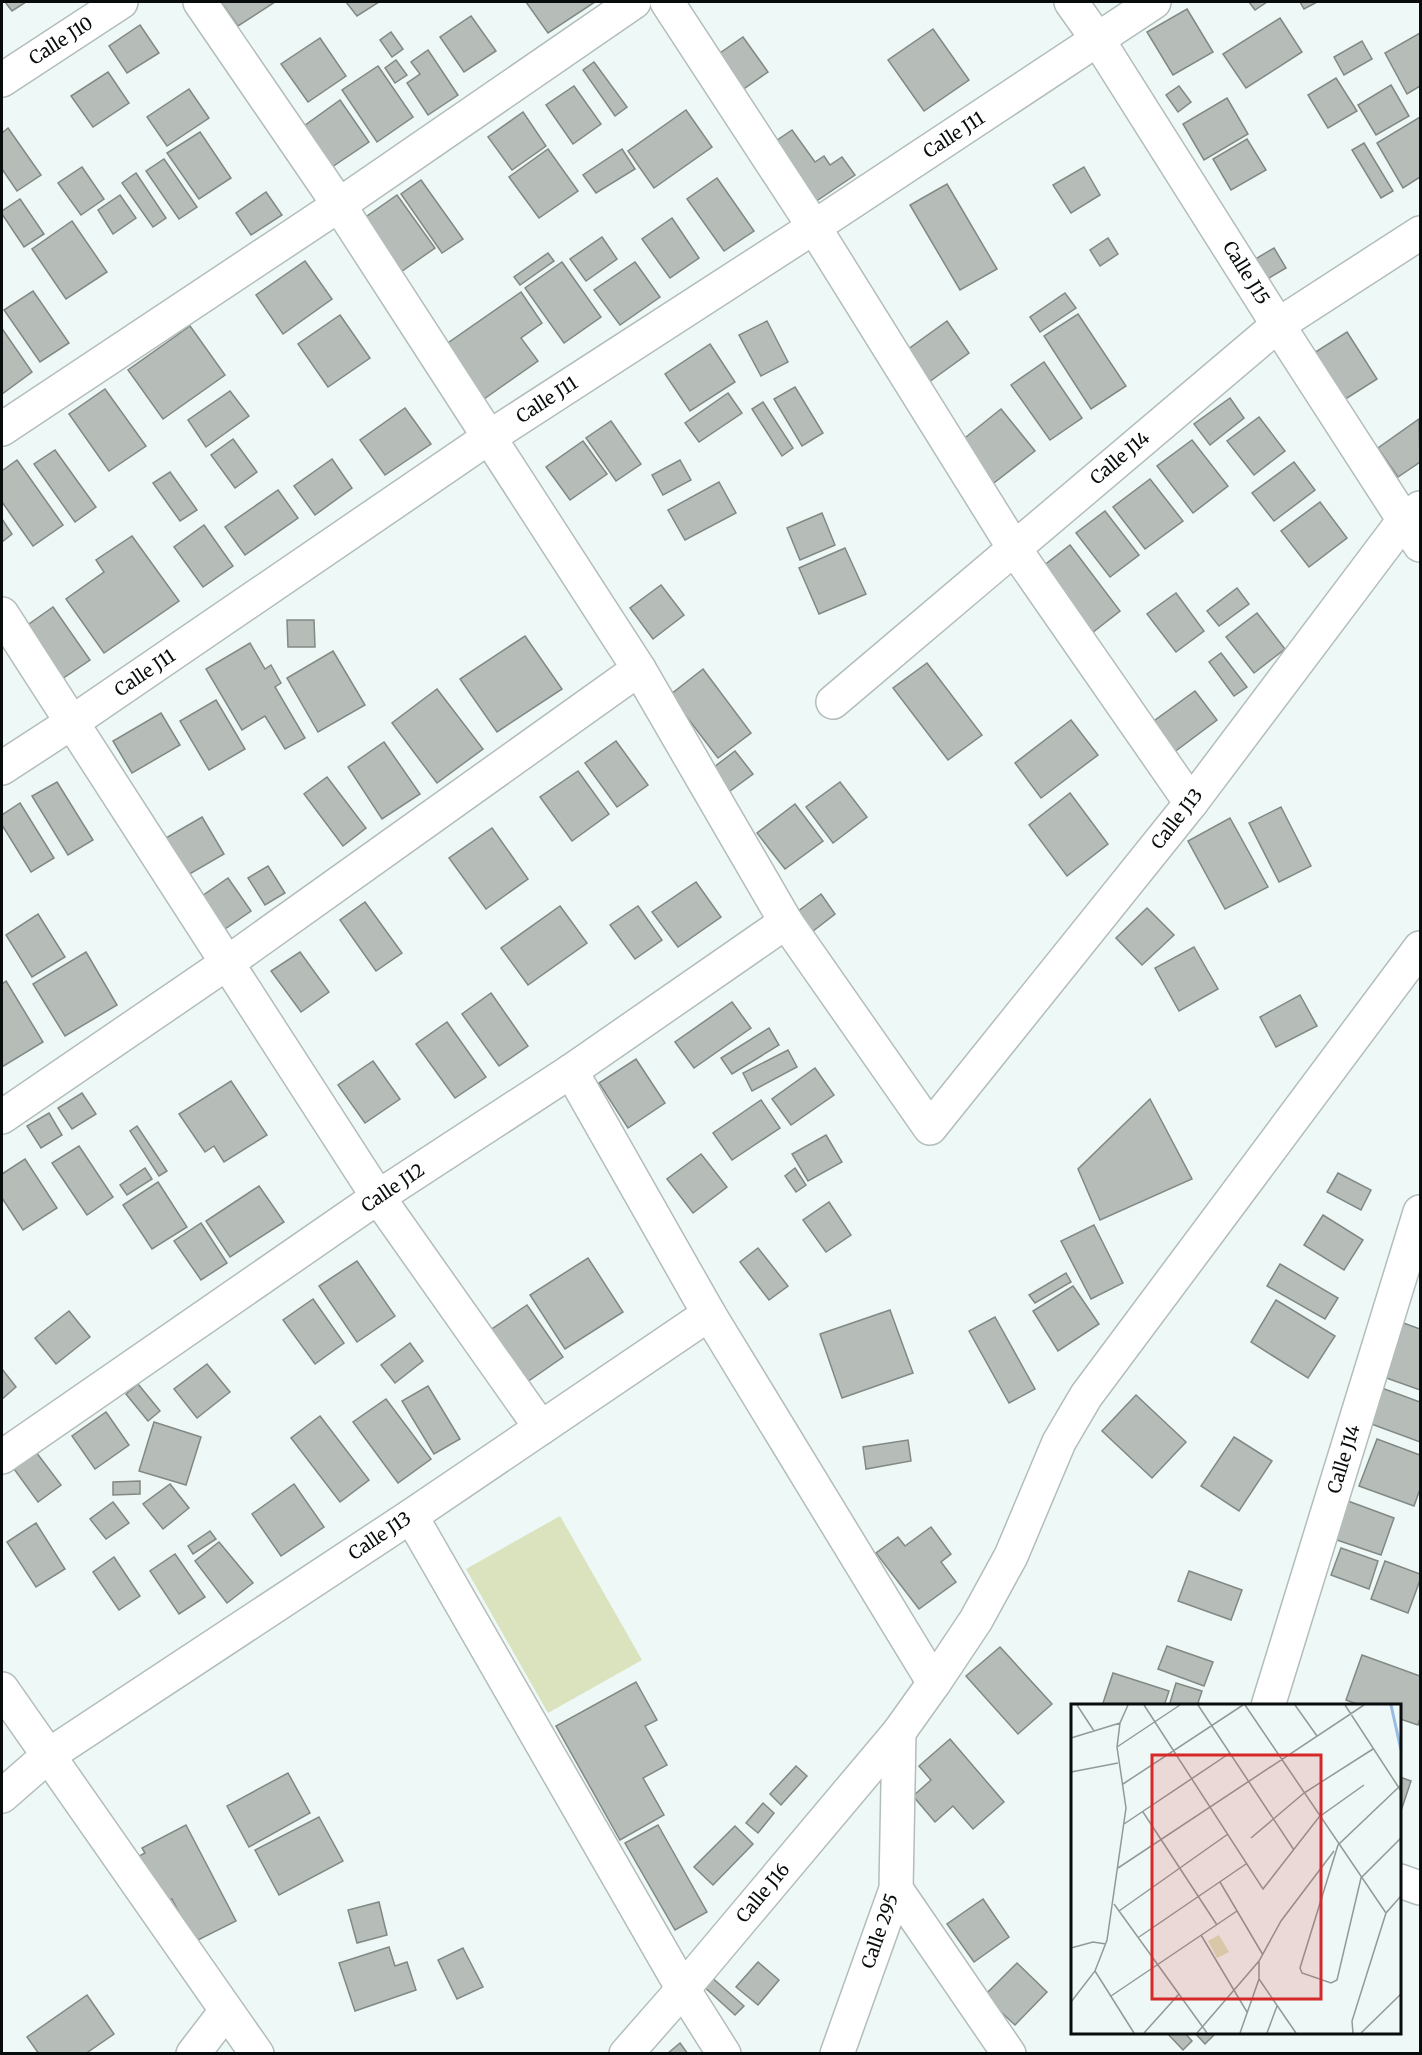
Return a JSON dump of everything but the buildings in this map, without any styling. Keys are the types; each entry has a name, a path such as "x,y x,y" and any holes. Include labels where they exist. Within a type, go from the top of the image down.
{"street":[{"name":"Calle J10","path":"2,80 121,2"},
{"path":"200,2 339,205 639,669 786,922"},
{"path":"2,429 339,205 634,2"},
{"path":"667,2 814,227 1014,548 1191,803"},
{"name":"Calle J15","path":"1071,2 1098,40 1278,325 1415,524"},
{"path":"1098,40 1154,2"},
{"name":"Calle J11","path":"2,768 488,438 1098,40"},
{"name":"Calle J14","path":"833,702 1278,325 1420,233"},
{"name":"Calle J13","path":"786,922 930,1128 1415,524"},
{"path":"2,614 378,1197 541,1428"},
{"path":"2,1117 227,963 639,669"},
{"name":"Calle J12","path":"2,1457 378,1197 571,1071 786,922"},
{"name":"Calle J16","path":"626,2054 899,1732 976,1620 1011,1556 1059,1442 1086,1396 1420,948"},
{"path":"571,1071 709,1314 934,1683"},
{"name":"Calle J14","path":"1269,1704 1420,1212"},
{"name":"Calle J13","path":"2,1796 50,1755 411,1516 709,1314"},
{"path":"411,1516 683,1989 724,2054"},
{"path":"2,1689 257,2054"},
{"name":"Calle 295","path":"837,2054 896,1889 899,1732"},
{"path":"1401,1881 1420,1888"},
{"path":"896,1889 1009,2054"},
{"path":"193,2054 226,2010"}],"green space":[{"path":"560,1516 642,1660 548,1713 466,1569"}]}
